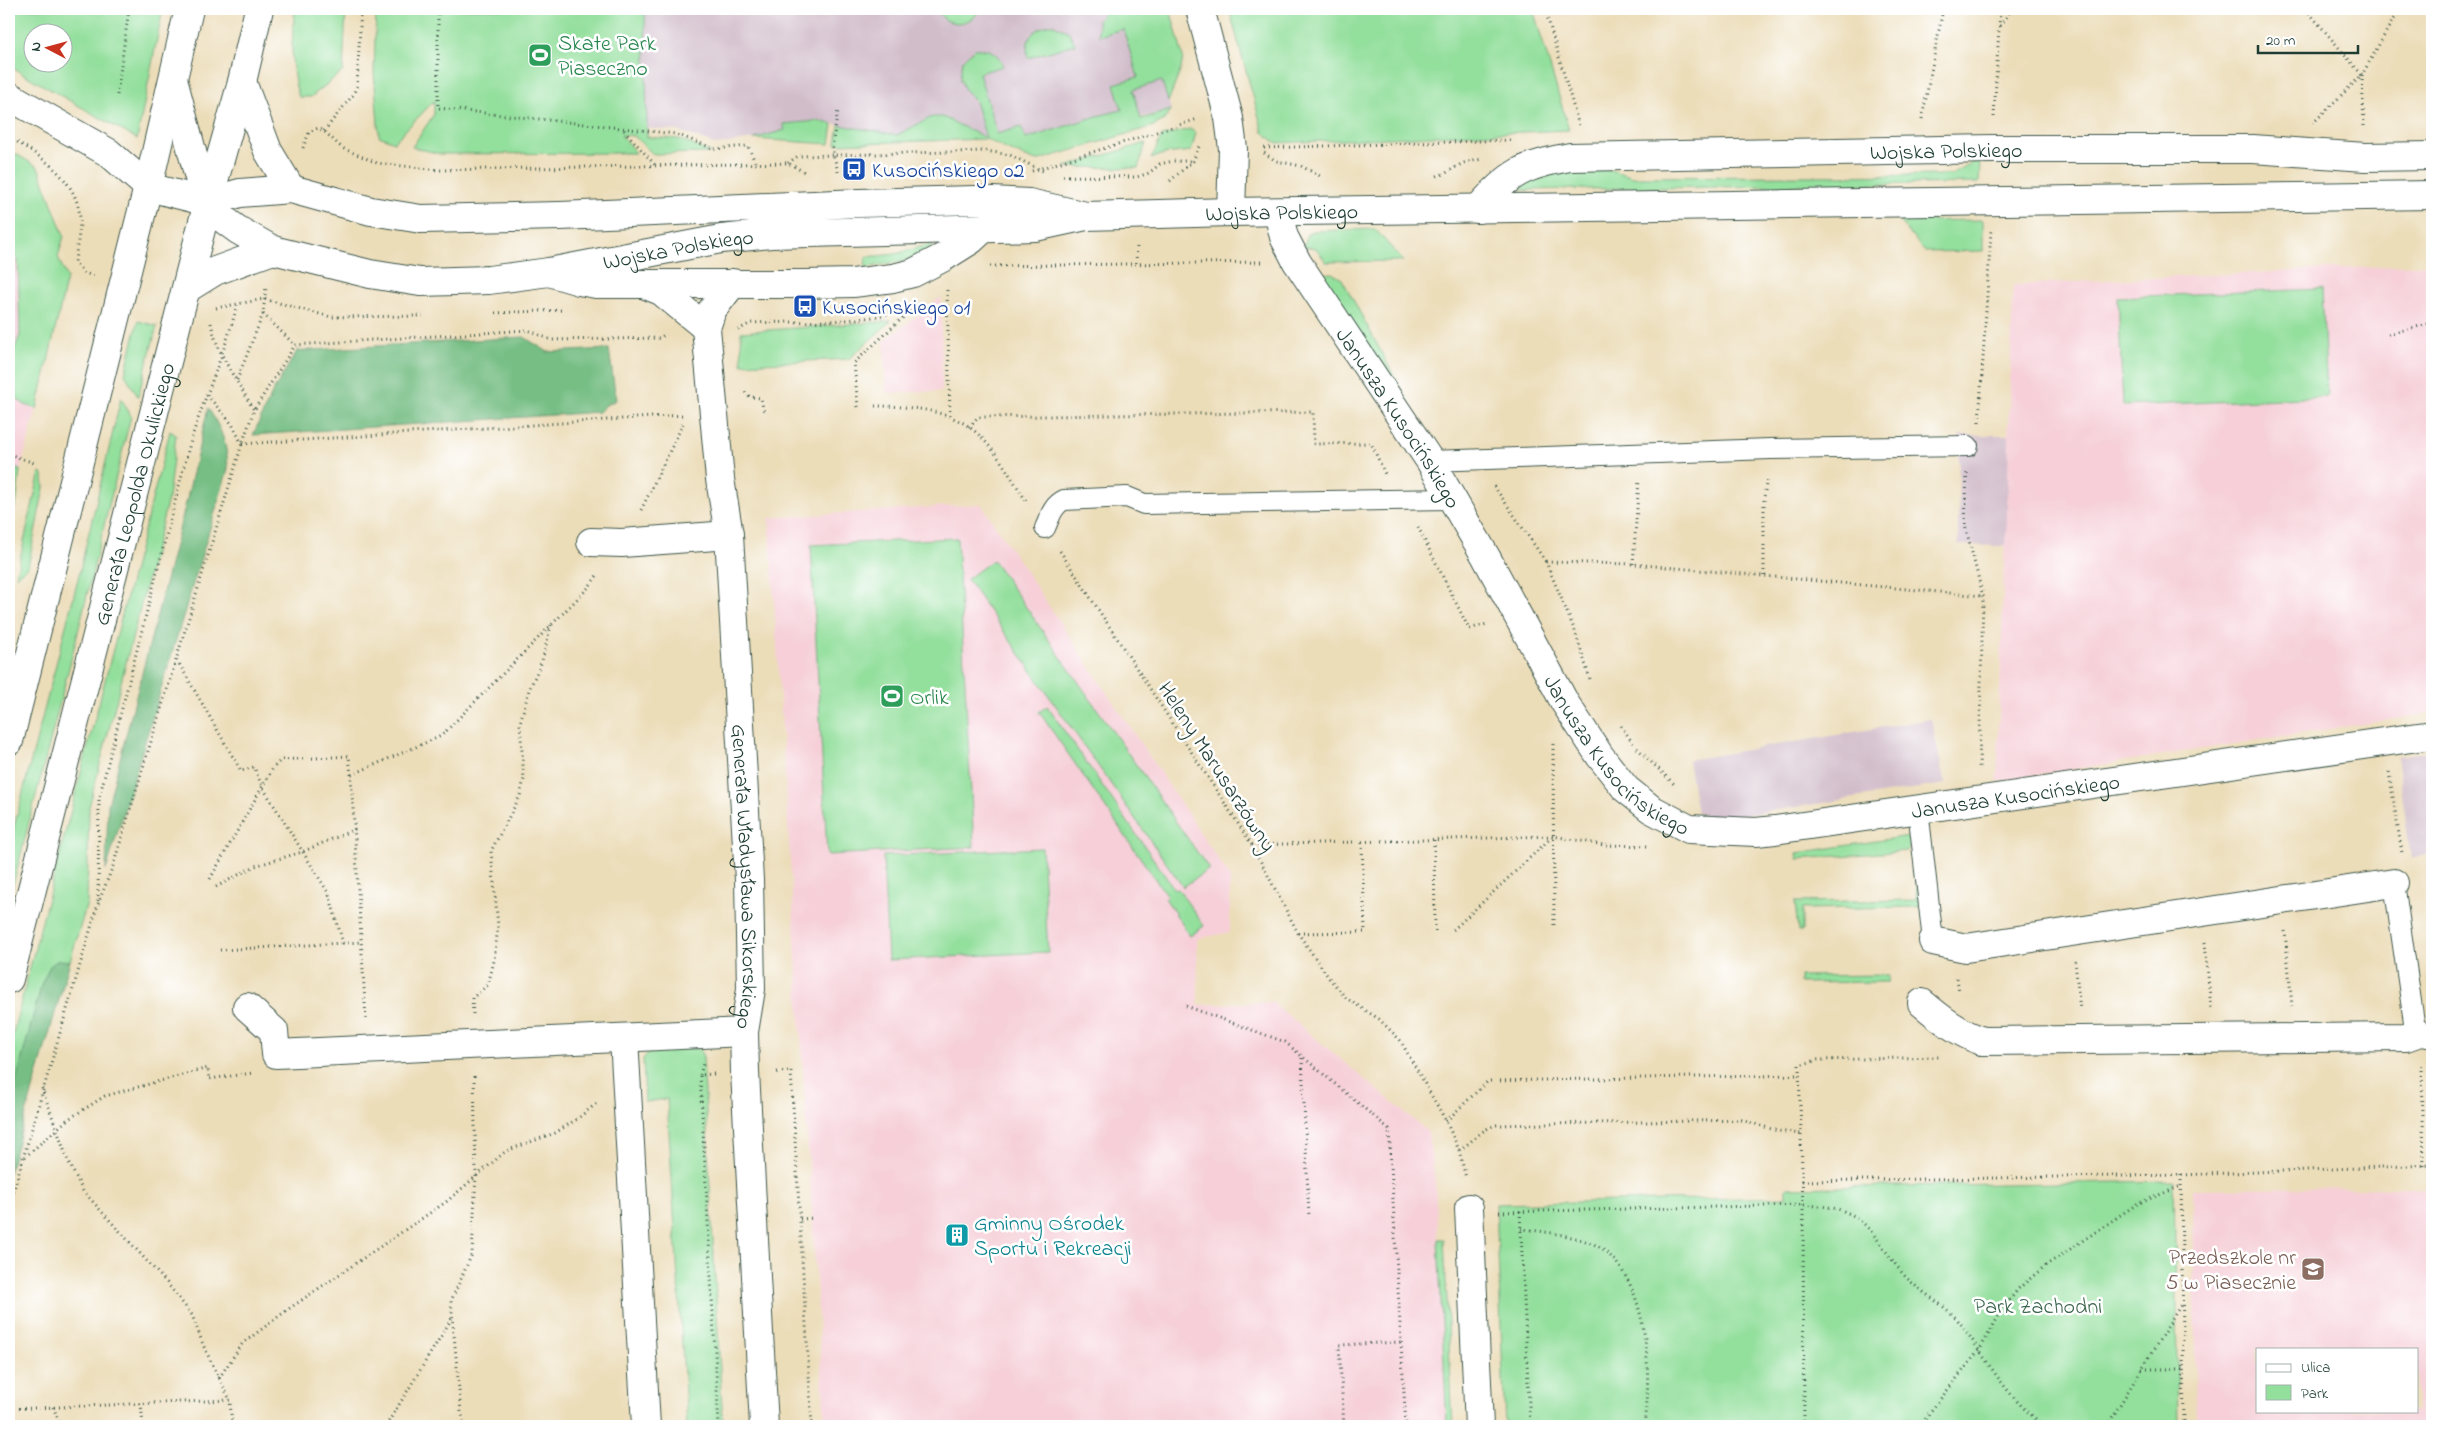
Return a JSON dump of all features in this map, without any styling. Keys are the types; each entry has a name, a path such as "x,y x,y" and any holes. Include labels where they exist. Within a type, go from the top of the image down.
{"street":[{"path":"9,741 174,82 190,9"},
{"name":"Generała Leopolda Okulickiego","path":"9,979 208,202 242,82 259,9"},
{"path":"1200,9 1229,118 1233,149 1231,212"},
{"path":"174,82 199,178 208,202"},
{"path":"242,82 268,151 291,189"},
{"path":"9,96 110,153 148,187 208,202"},
{"name":"Wojska Polskiego","path":"1478,209 1497,186 1536,163 1587,156 1898,150 2253,149 2365,157 2432,156"},
{"name":"Wojska Polskiego","path":"1086,216 1029,203 974,200 560,216 422,219 371,211 291,189 240,193 208,202 230,225 273,250 370,274 420,282 489,280 549,272 721,239 771,234 1035,227 1086,216 1231,212 2432,195"},
{"name":"Janusza Kusocińskiego","path":"1278,212 1284,237 1297,262 1430,461 1486,557 1565,703 1600,756 1626,789 1651,809 1689,829 1756,832 2432,735"},
{"path":"549,272 579,282 596,284 853,283 893,278 913,273 971,240 984,228"},
{"path":"186,289 228,265 273,250"},
{"path":"646,285 661,291 706,328 712,310 733,283"},
{"name":"Generała Władysława Sikorskiego","path":"706,328 720,479 729,535 749,880 751,989 744,1032 745,1072 764,1426"},
{"path":"591,542 622,543 729,535"},
{"path":"1933,942 1966,948 2394,883"},
{"path":"1922,1003 1950,1026 1966,1036 1982,1041 2083,1042 2406,1037 2424,1043"},
{"path":"247,1007 274,1031 276,1054 744,1032"},
{"path":"624,1038 646,1426"},
{"path":"1469,1211 1479,1426"}],"lane":[{"path":"1430,461 1770,449 1968,446"},
{"path":"1045,528 1053,510 1058,503 1064,500 1127,497 1144,504 1451,498"},
{"path":"1918,809 1933,942"},
{"path":"2394,883 2424,1043"}],"path":[{"path":"117,95 129,9"},
{"path":"324,130 353,95 357,86 361,9"},
{"path":"438,9 438,108 676,134 715,149 748,146 755,163"},
{"path":"1545,9 1587,156"},
{"path":"1898,150 1919,135 1943,9"},
{"path":"1993,123 2000,9"},
{"path":"1999,26 2012,9"},
{"path":"2306,9 2362,74 2365,157"},
{"path":"2283,151 2362,74 2399,9"},
{"path":"838,110 832,143 833,155 840,180"},
{"path":"1028,172 1204,117"},
{"path":"305,143 309,132 313,129 324,130 342,148 377,163 439,170 788,163 798,156 986,151 1010,155 1047,174"},
{"path":"624,129 656,166"},
{"path":"9,137 42,157 62,176 77,204 80,219 75,263 84,273 97,277"},
{"path":"1326,178 1301,166 1276,161 1268,157 1260,148 1514,140"},
{"path":"1060,176 1137,177 1149,173 1160,164 1173,160 1193,160 1199,149"},
{"path":"1430,178 1446,173 1463,163 1485,158"},
{"path":"1978,800 1983,596 1965,525 1968,446 1980,422 1991,230"},
{"path":"989,266 1262,262"},
{"path":"947,287 950,417"},
{"path":"208,308 237,305 264,299 263,314 237,380"},
{"path":"858,407 854,363 912,309 913,301 906,307"},
{"path":"98,904 99,798 189,447 200,409 222,354 237,305"},
{"path":"735,332 751,323 877,316 899,310"},
{"path":"263,314 295,345 528,330 551,340 660,338 664,334"},
{"path":"210,317 213,335 254,410"},
{"path":"2388,334 2432,323"},
{"path":"9,1206 24,1158 42,1087 98,904 113,866 242,444 254,410 295,345"},
{"path":"741,385 743,391 750,397 761,398 764,413"},
{"path":"206,395 232,424 242,444"},
{"name":"Heleny Marusarzówny","path":"875,406 916,409 950,417 969,426 993,452 1045,528 1252,845 1298,933 1329,978 1346,998 1378,1019 1400,1040 1446,1120 1459,1150 1466,1178 1469,1211"},
{"path":"242,444 688,415 647,499 622,543 589,587 441,736 351,775"},
{"path":"1764,576 1764,498 1770,449"},
{"path":"1633,564 1639,489 1638,453"},
{"path":"9,454 34,463"},
{"path":"1473,459 1546,562 1575,631 1592,685"},
{"path":"1546,562 1633,564 1983,596"},
{"path":"466,1426 461,1412 452,1302 472,1254 476,1174 475,1044 472,998 488,985 494,961 498,926 491,851 520,796 524,779 520,723 529,690 542,661 551,625"},
{"path":"176,660 241,771 254,767 262,786 329,894 343,943"},
{"path":"1620,725 1636,748 1679,789"},
{"path":"1554,740 1554,928"},
{"path":"2384,742 2404,866 2394,883"},
{"path":"210,879 272,768 281,760 349,756 368,1050"},
{"path":"216,887 255,866 302,852 355,830"},
{"path":"1252,845 1553,836 1604,844 1653,846"},
{"path":"1453,930 1553,836"},
{"path":"1434,840 1435,931"},
{"path":"1298,933 1365,932 1362,842"},
{"path":"2282,900 2295,1038"},
{"path":"2202,911 2214,1040"},
{"path":"2072,931 2083,1042"},
{"path":"220,950 362,942"},
{"path":"1186,1006 1285,1042 1389,1129 1406,1426"},
{"path":"2424,1043 2424,1166"},
{"path":"24,1158 58,1128 105,1096 208,1068 209,1079 276,1070 276,1054"},
{"path":"1302,1057 1308,1217"},
{"path":"775,1072 791,1071 812,1426"},
{"path":"719,1426 700,1075 722,1074"},
{"path":"1446,1120 1488,1081 1799,1075"},
{"path":"42,1087 58,1128 68,1161 83,1191 167,1283 192,1315 204,1347 230,1400 232,1426"},
{"path":"219,1378 242,1344 290,1308 446,1202 476,1174 506,1151 555,1133 577,1119 604,1096"},
{"path":"1459,1150 1470,1144 1488,1127 1497,1125 1742,1120 1778,1131 1801,1134"},
{"path":"1804,1426 1802,1181 2181,1175 2432,1165"},
{"path":"2181,1175 2184,1426"},
{"path":"1919,1426 1980,1349 2001,1312 2018,1289 2045,1266 2137,1204 2181,1186"},
{"path":"1469,1211 1520,1212 1803,1205 1830,1207 1850,1213 1867,1227 1904,1276 1948,1310 1980,1349 2008,1391 2024,1408 2046,1426"},
{"path":"1520,1212 1530,1426"},
{"path":"800,1218 814,1218"},
{"path":"1521,1229 1548,1232 1604,1250 1624,1273 1637,1304 1648,1358 1645,1426"},
{"path":"2107,1426 2182,1302"},
{"path":"386,1426 453,1316"},
{"path":"1344,1426 1339,1346 1401,1342"},
{"path":"2141,1370 2184,1369"},
{"path":"9,1409 230,1400"},
{"path":"142,1403 143,1426"},
{"path":"53,1407 61,1426"}],"shaded area":[{"path":"645,9 1139,9 1171,110 1008,150 943,117 932,117 897,135 817,121 783,124 785,130 754,139 716,145 679,131 647,128"},
{"path":"9,205 64,236 58,257 67,278 37,409 20,470 9,467"},
{"path":"2432,264 2432,713 1997,781 2013,285"},
{"path":"941,297 942,391 886,393 884,341"},
{"path":"1959,435 2009,435 2006,546 1958,545"},
{"path":"981,504 1230,877 1230,932 1197,939 1198,1005 1272,1002 1428,1132 1435,1180 1447,1426 825,1426 769,518"},
{"path":"1931,719 1945,784 1712,820 1697,813 1688,760"},
{"path":"2432,751 2432,853 2411,859 2397,756"},
{"name":"Przedszkole nr 5 w Piasecznie","path":"2432,1188 2432,1426 2196,1426 2193,1189"}],"green space":[{"path":"9,9 163,9 137,139 9,66"},
{"path":"295,9 346,9 343,71 311,97 299,97 294,75 292,42"},
{"name":"Skate Park Piaseczno","path":"376,9 645,9 647,137 679,139 711,153 653,154 634,136 621,135 636,153 440,154 412,147 434,114 434,101 394,142 379,136 374,73"},
{"path":"938,9 980,9 971,19 958,23 946,20"},
{"path":"1106,9 1170,9 1183,57 1181,69 1168,102 1162,81 1133,90 1141,119 1171,110 1164,120 1154,126 1036,161 986,139 836,144 839,125 897,135 932,117 943,117 986,138 975,101 965,90 960,79 962,61 974,49 984,49 996,54 1003,66 979,73 997,134 1021,127 1026,139 1122,110 1114,84 1138,77 1123,29 1099,36 1098,21"},
{"path":"1229,9 1533,9 1569,130 1276,143 1263,132"},
{"path":"1052,24 1069,32 1075,44 1028,58 1027,45 1031,35 1040,28"},
{"path":"817,121 833,124 830,144 754,139 785,130 783,124"},
{"path":"1190,129 1196,133 1191,151 1164,154 1151,159 1162,136"},
{"path":"1146,143 1138,168 1065,167"},
{"path":"9,150 38,167 64,236 58,257 67,278 37,409 25,405 17,399 10,376 11,358 20,335 18,261 9,245"},
{"path":"1976,161 1980,162 1979,183 1520,190 1526,182 1549,171 1602,167 1633,177 1952,175"},
{"path":"1983,220 1983,251 1925,252 1899,221"},
{"path":"1375,229 1403,261 1326,262 1316,248 1304,247 1307,234 1314,231"},
{"path":"931,244 933,247 907,260 865,268 866,257 895,254"},
{"path":"1332,273 1342,279 1428,439 1319,274"},
{"path":"2322,289 2327,397 2123,406 2118,297"},
{"path":"138,321 157,326 138,397 125,374"},
{"path":"891,321 849,359 742,364 741,332"},
{"path":"524,337 548,352 609,349 616,400 606,405 599,412 253,435 272,393 297,351"},
{"path":"121,398 131,416 9,900 9,846 76,587"},
{"path":"208,408 223,437 228,469 106,870 108,805 186,503"},
{"path":"170,431 176,435 168,499 89,807 87,903 70,961 54,963 42,983 9,1108 9,1048"},
{"path":"9,467 20,470 16,507 9,507"},
{"path":"40,472 43,474 44,488 28,567 16,576"},
{"name":"Orlik","path":"957,538 974,847 827,855 811,545"},
{"path":"993,560 1209,869 1183,887 967,579"},
{"path":"1047,706 1175,890 1178,889 1204,926 1190,936 1165,898 1167,896 1039,712"},
{"path":"1909,836 1910,847 1907,851 1798,859 1797,853"},
{"path":"1042,848 1048,952 888,960 883,856"},
{"path":"1917,875 1920,907 1802,909 1802,931 1798,931 1795,902 1916,900"},
{"path":"58,960 70,961 9,1173 9,1108 42,983 50,966"},
{"path":"1889,975 1888,982 1800,983 1800,976"},
{"path":"672,1045 692,1047 700,1050 703,1057 723,1426 687,1426 667,1099 645,1102 643,1059 650,1051"},
{"name":"Park Zachodni","path":"2174,1181 2178,1426 1505,1426 1496,1204 1786,1197 1786,1188"},
{"path":"1438,1239 1444,1239 1453,1426 1447,1426"}],"place":[{"name":"Skate Park Piaseczno","path":"540,55"},
{"name":"Kusocińskiego 02","path":"854,169"},
{"name":"Kusocińskiego 01","path":"805,306"},
{"name":"Orlik","path":"892,696"},
{"name":"Gminny Ośrodek Sportu i Rekreacji","path":"957,1235"},
{"name":"Przedszkole nr 5 w Piasecznie","path":"2313,1269"}]}
